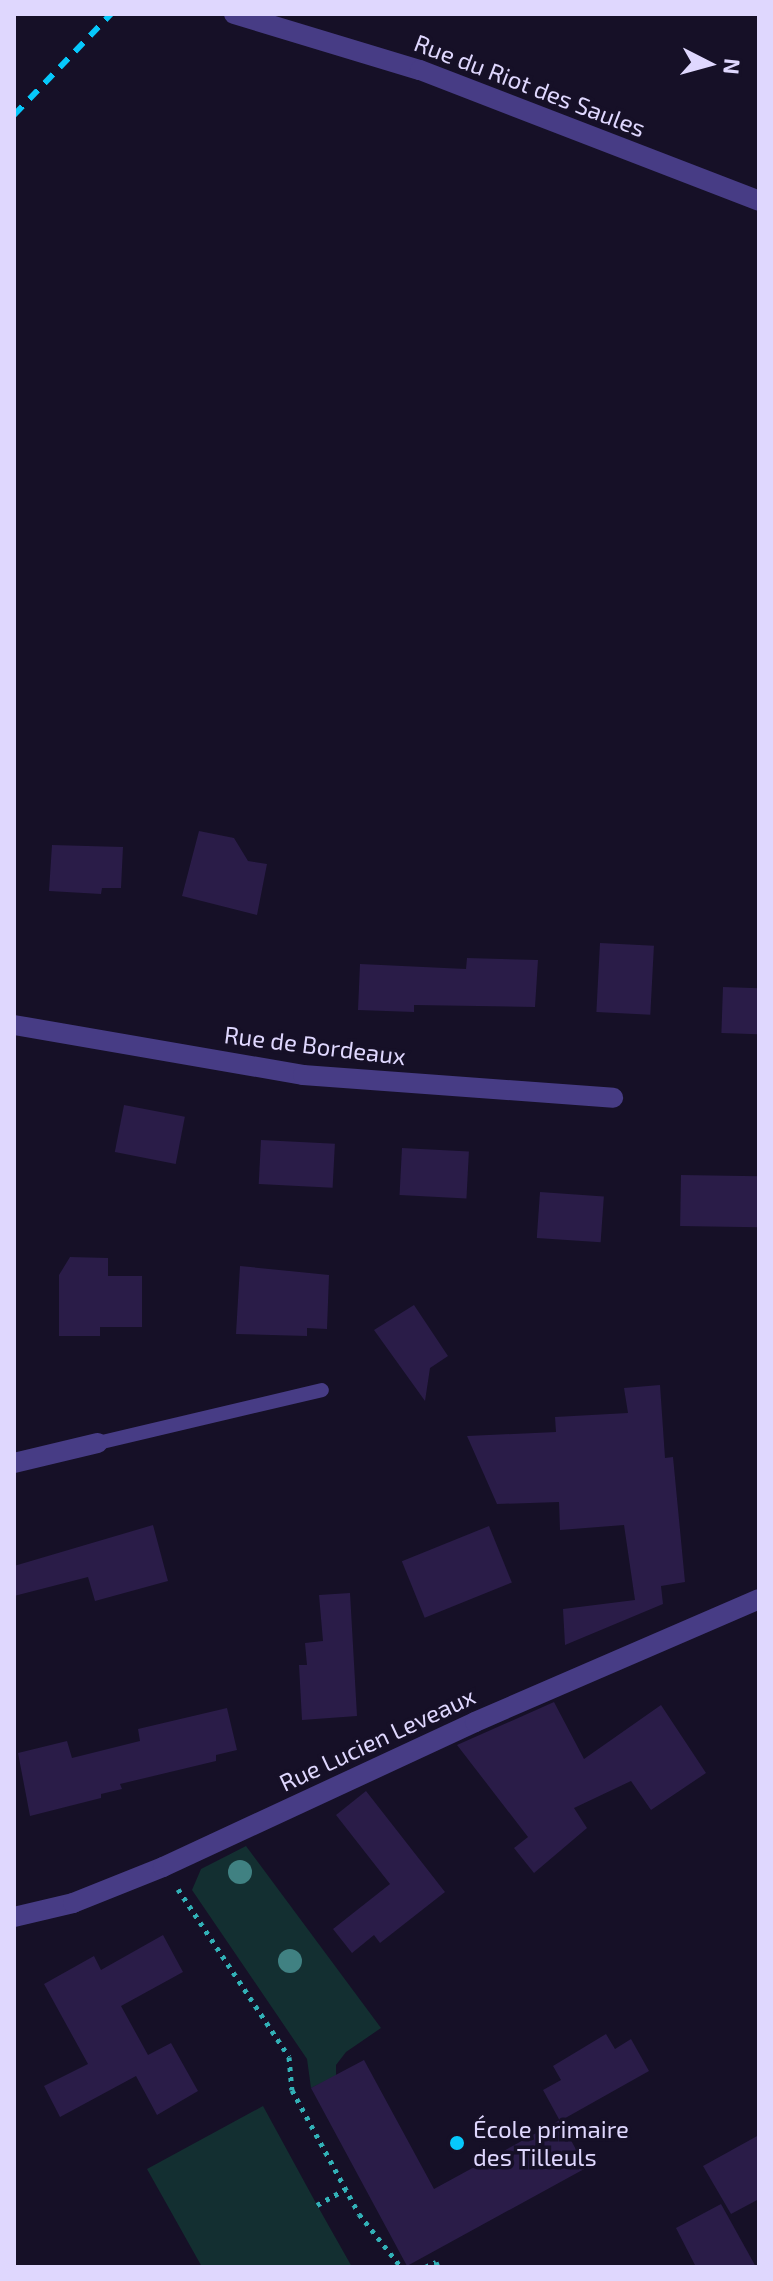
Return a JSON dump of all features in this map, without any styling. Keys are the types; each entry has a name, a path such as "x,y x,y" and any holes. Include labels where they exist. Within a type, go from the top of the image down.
{"street":[{"name":"Rue du Riot des Saules","path":"234,14 420,70 759,201"},
{"name":"Rue de Bordeaux","path":"14,1025 303,1075 613,1098"},
{"path":"14,1463 98,1443"},
{"name":"Rue Lucien Leveaux","path":"14,1917 73,1903 163,1867 475,1722 759,1599"}],"lane":[{"path":"98,1443 322,1390"}],"path":[{"path":"163,1867 289,2057 292,2090 346,2189 401,2267"},
{"path":"317,2205 346,2189"},
{"path":"425,2267 436,2262 438,2267"}],"green space":[{"path":"246,1846 381,2028 346,2052 336,2065 336,2076 311,2088 307,2059 192,1890 201,1869"},
{"path":"263,2106 352,2267 202,2267 147,2169"}],"building":[{"path":"199,831 234,838 248,861 267,864 257,915 182,896"},
{"path":"52,845 123,847 121,888 102,888 101,894 49,891"},
{"path":"600,943 654,946 650,1015 596,1012"},
{"path":"467,958 538,960 535,1007 414,1005 414,1012 358,1010 360,964 466,969"},
{"path":"723,987 759,988 757,1034 721,1033"},
{"path":"124,1105 185,1117 176,1164 115,1152"},
{"path":"261,1140 335,1144 333,1188 259,1184"},
{"path":"402,1148 469,1152 466,1198 400,1195"},
{"path":"681,1175 759,1176 758,1227 680,1226"},
{"path":"540,1192 604,1196 601,1242 537,1238"},
{"path":"70,1257 108,1258 108,1276 142,1276 142,1327 100,1327 100,1336 59,1336 59,1275"},
{"path":"240,1266 329,1275 327,1329 307,1328 307,1336 236,1334"},
{"path":"414,1305 448,1356 430,1368 425,1401 374,1330"},
{"path":"660,1385 665,1458 673,1457 685,1582 661,1586 663,1604 565,1645 563,1609 635,1600 624,1525 560,1530 559,1502 497,1504 467,1436 556,1432 555,1417 628,1413 624,1388"},
{"path":"153,1525 168,1581 95,1601 88,1577 14,1596 14,1566"},
{"path":"489,1526 512,1583 425,1618 402,1561"},
{"path":"350,1593 357,1716 302,1720 299,1665 307,1665 305,1643 323,1641 319,1595"},
{"path":"554,1702 584,1759 661,1705 706,1773 651,1810 631,1781 574,1808 587,1828 534,1873 514,1848 528,1837 457,1745"},
{"path":"227,1708 237,1750 216,1755 216,1761 120,1784 122,1789 101,1794 101,1798 30,1816 18,1753 67,1741 72,1758 140,1741 138,1729"},
{"path":"366,1791 445,1892 380,1943 374,1935 352,1953 333,1929 390,1884 336,1815"},
{"path":"163,1935 183,1972 121,2006 148,2055 171,2043 198,2091 157,2115 136,2076 60,2117 44,2086 88,2064 44,1984 94,1956 101,1970"},
{"path":"606,2034 615,2049 631,2039 649,2071 560,2121 543,2090 561,2080 553,2066"},
{"path":"364,2060 434,2189 560,2120 586,2168 407,2266 311,2088"},
{"path":"759,2135 759,2199 731,2214 703,2166"},
{"path":"721,2204 756,2267 696,2267 676,2228"}],"railway":[{"path":"14,115 111,14"}],"place":[{"name":"École primaire des Tilleuls","path":"457,2143"}]}
